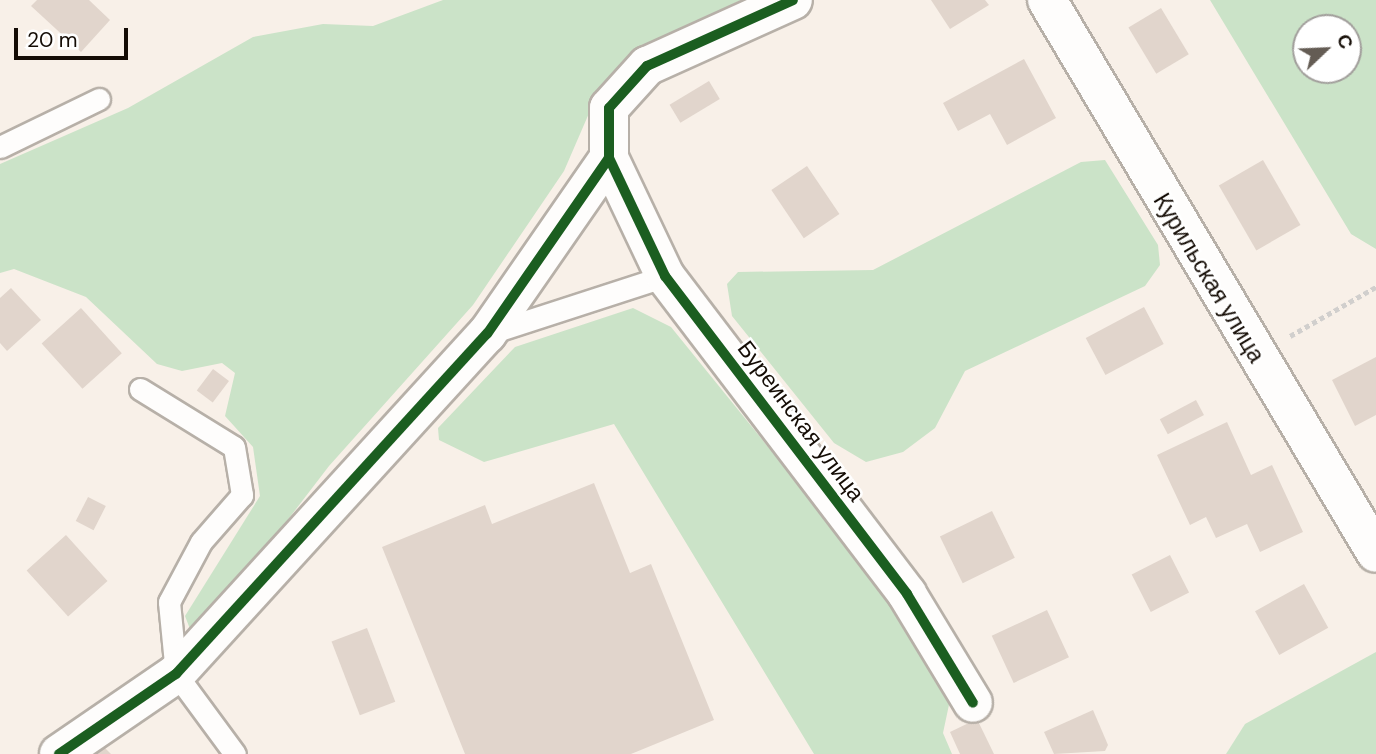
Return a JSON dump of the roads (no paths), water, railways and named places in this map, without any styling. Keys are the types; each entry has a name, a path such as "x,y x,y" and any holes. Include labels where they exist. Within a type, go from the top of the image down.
{"street":[{"path":"59,754 176,674 487,334 609,158 609,108 647,66 793,0"},
{"name":"Курильская улица","path":"1047,0 1256,356 1376,553"},
{"name":"Буреинская улица","path":"609,158 665,276 907,594 973,703"}],"lane":[{"path":"0,147 99,99"},
{"path":"487,334 665,276"},
{"path":"140,389 234,447 242,495 201,542 169,601 176,674 235,754"}]}
